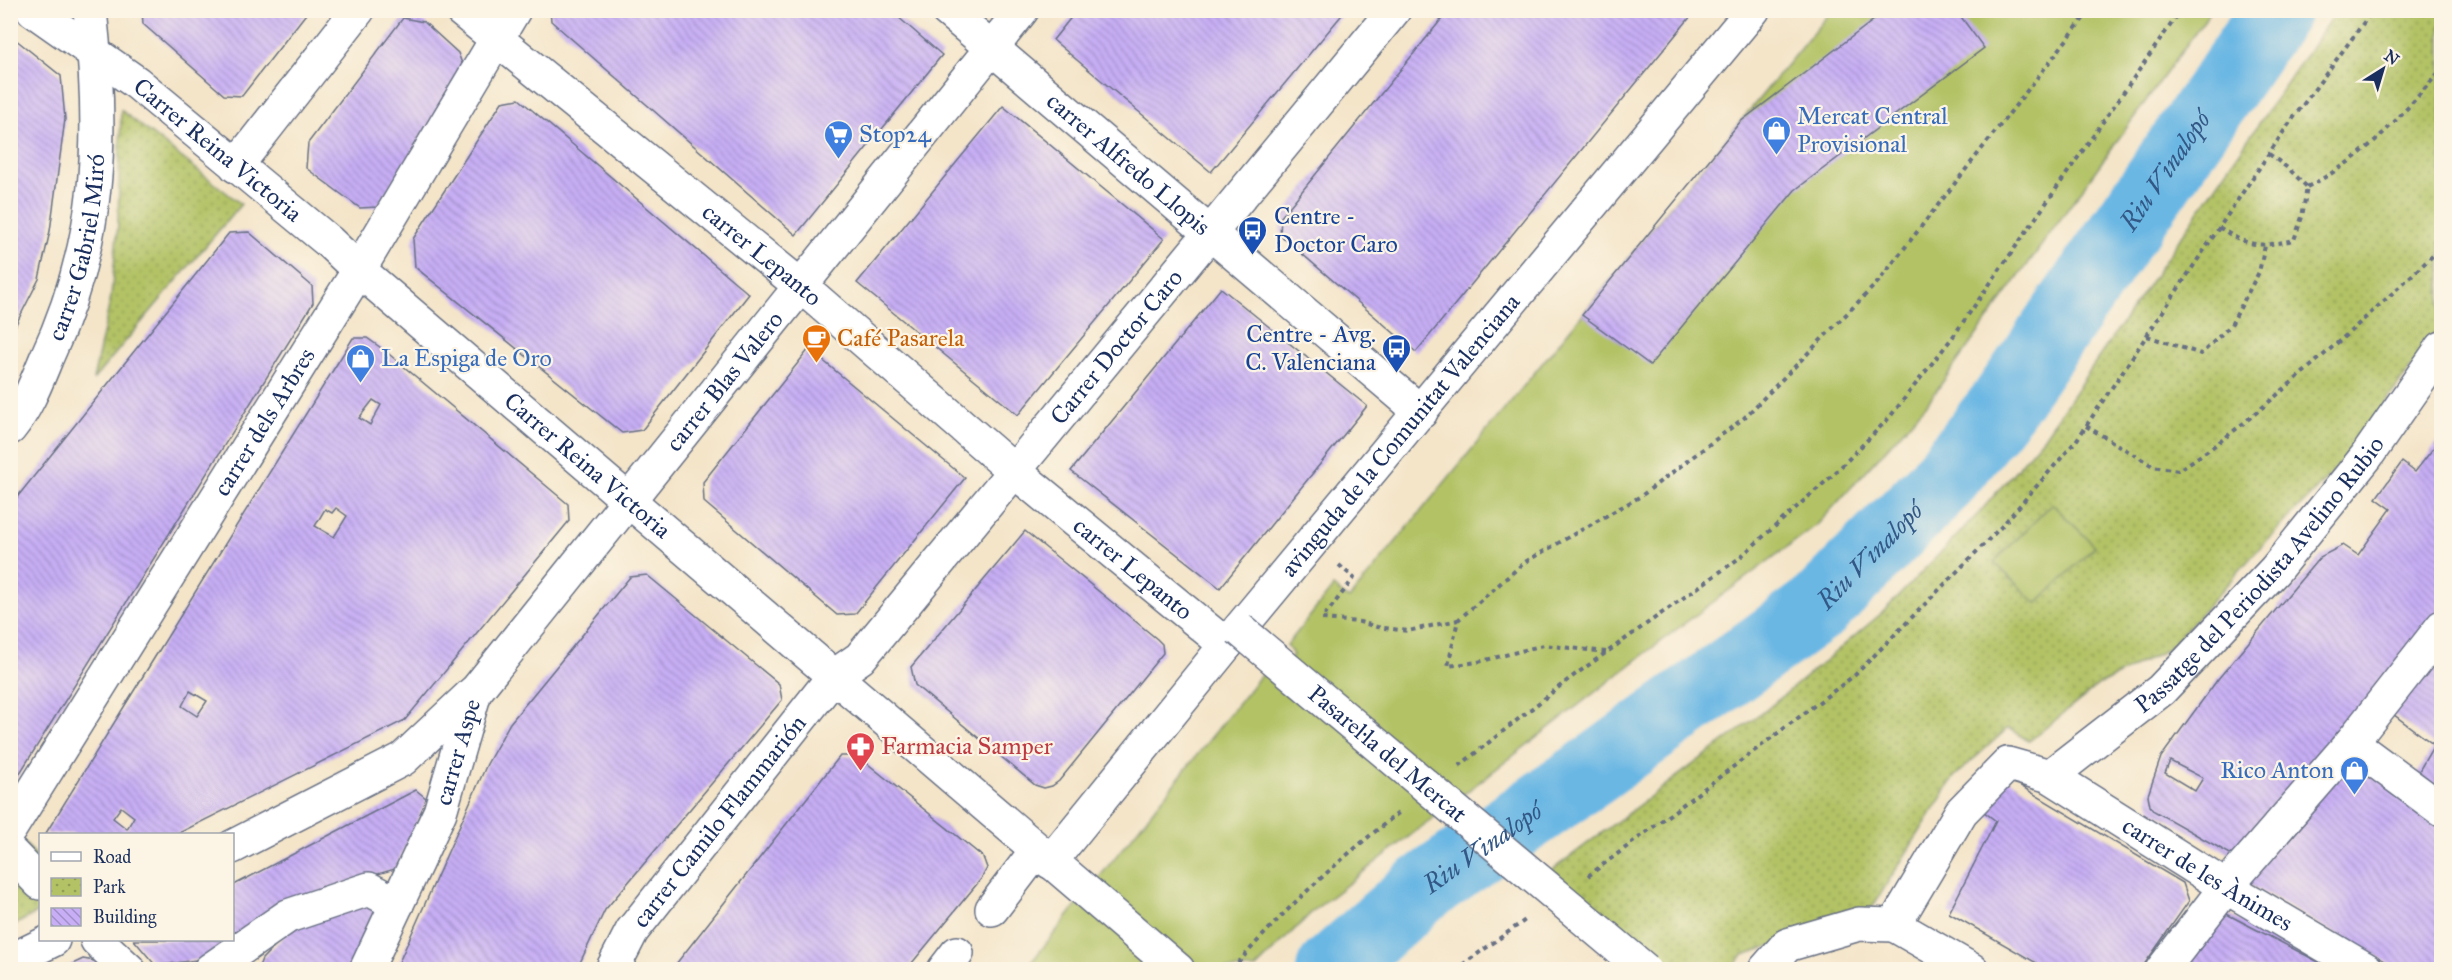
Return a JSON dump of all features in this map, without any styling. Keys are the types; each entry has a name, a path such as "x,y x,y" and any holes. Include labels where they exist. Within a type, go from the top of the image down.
{"street":[{"name":"Carrer Reina Victoria","path":"33,10 137,83 328,242 358,270 868,703 1043,856 1178,969"},
{"name":"carrer Gabriel Miró","path":"10,428 21,414 61,328 86,244 97,173 98,110 90,10"},
{"path":"236,166 358,10"},
{"name":"carrer Lepanto","path":"461,10 495,40 802,287 1013,470 1233,637"},
{"name":"carrer dels Arbres","path":"10,829 358,270 514,10"},
{"name":"carrer Alfredo Llopis","path":"947,10 1421,412"},
{"name":"carrer Blas Valero","path":"629,501 1022,10"},
{"name":"Carrer Doctor Caro","path":"834,676 860,658 1013,470 1212,234 1394,10"},
{"name":"avinguda de la Comunitat Valenciana","path":"992,909 1043,856 1233,637 1753,10"},
{"name":"Passatge del Periodista Avelino Rubio","path":"2050,776 2161,690 2275,570 2366,457 2442,348"},
{"name":"carrer Aspe","path":"366,969 440,812 475,692 629,501"},
{"name":"Pasarel·la del Mercat","path":"1233,637 1645,969"},
{"path":"2162,969 2226,887 2436,646"},
{"name":"carrer Camilo Flammarión","path":"612,969 632,931 834,676"},
{"path":"234,846 403,759 475,692"},
{"path":"2351,743 2442,810"},
{"name":"carrer de les Ànimes","path":"1894,925 1961,812 2008,764 2050,776 2226,887 2367,969"},
{"path":"10,852 39,882"},
{"path":"210,969 288,916 369,890 397,904"},
{"path":"1765,969 1787,945 1859,924 1894,925 1972,969"},
{"path":"10,961 49,941"},
{"path":"99,941 129,969"}],"path":[{"path":"1354,578 1322,619 1360,622 1408,631 1458,620 1525,562 1641,496 1744,418 1878,282 2090,10"},
{"path":"1452,771 1607,652 1738,559 1833,475 1889,418 1952,338 2181,10"},
{"path":"1578,882 1855,675 2001,527 2076,441 2269,154 2373,10"},
{"path":"2307,187 2337,172 2365,151 2393,125 2442,69"},
{"path":"2269,154 2307,187"},
{"path":"2219,227 2236,239 2265,246 2294,240 2302,217 2307,187"},
{"path":"2147,336 2201,354 2231,326 2259,272 2265,246"},
{"path":"2086,426 2154,466 2178,470 2201,456 2272,400 2355,328 2442,247"},
{"path":"1458,620 1448,666 1478,662 1544,645 1607,652"},
{"path":"1232,969 1281,914 1319,878 1407,807"},
{"path":"1455,969 1531,916"}],"green space":[{"path":"1831,11 2211,11 1926,405 1818,524 1665,638 1313,911 1255,969 1025,970 1261,675 1274,677 1293,655 1287,645 1333,587 1349,599"},
{"path":"2336,11 2441,11 2441,327 2338,467 2256,552 2170,648 2099,685 2029,741 2008,728 1954,777 1868,914 1743,955 1731,969 1659,969 1548,873 1766,710 1882,613 1979,513 2044,437"},
{"path":"121,110 241,204 93,380 111,297 118,224"},
{"path":"2052,504 2095,546 2037,604 1994,562"},
{"path":"22,841 39,858 39,912 11,927 10,859"}],"building":[{"path":"142,10 309,10 242,96 224,95 143,24"},
{"path":"550,10 890,10 942,55 796,235 551,21"},
{"path":"1077,10 1346,10 1211,172 1053,40"},
{"path":"1449,10 1696,10 1416,352 1280,235 1281,217"},
{"name":"Mercat Central Provisional","path":"1887,10 1956,10 1984,48 1795,190 1650,365 1582,315 1740,122"},
{"path":"403,18 424,22 458,53 464,69 377,207 360,208 306,168 308,143"},
{"path":"10,35 61,76 65,119 50,231 39,279 10,336"},
{"path":"519,99 749,294 642,430 622,433 415,267 413,239 502,102"},
{"path":"1003,106 1164,239 1018,415 857,283"},
{"path":"249,232 312,286 313,303 10,789 10,506 229,233"},
{"path":"1221,288 1367,406 1220,588 1071,471"},
{"path":"353,338 367,338 384,350 568,504 569,521 405,720 179,833 46,833","holes":["373,400 381,405 370,425 359,418","336,508 347,516 334,537 315,526 325,509 332,513","190,691 207,701 197,716 182,706","121,807 134,817 127,829 113,818"]},
{"path":"809,349 965,478 855,614 837,615 704,502 703,482"},
{"path":"2442,437 2442,614 2232,855 2154,811 2150,806 2148,795 2161,757 2218,679 2320,557 2343,545 2358,555 2391,509 2376,498 2402,462 2415,472","holes":["2170,761 2203,778 2195,791 2165,773"]},
{"path":"1025,531 1157,639 1162,644 1163,653 1059,781 1044,788 1035,785 915,685 911,667"},
{"path":"647,575 779,684 782,700 605,910 577,969 396,969 487,764 510,723 630,577"},
{"path":"2432,664 2442,669 2442,794 2416,776 2434,745 2393,714"},
{"path":"840,756 858,756 983,857 987,868 981,879 907,969 672,969"},
{"path":"2352,756 2442,822 2442,969 2398,969 2245,882"},
{"path":"2004,776 2183,883 2189,901 2141,969 2047,969 1949,913 1996,821 1983,811"},
{"path":"416,790 427,799 395,869 334,887 209,958 156,966 135,941 234,941 234,885"},
{"path":"381,905 352,969 258,969 262,959 309,911"},
{"path":"2217,909 2332,969 2175,969"},
{"path":"83,959 94,961 104,969 62,969"}],"waterway":[{"name":"Riu Vinalopó","path":"1331,970 1420,891 1595,769 1820,606 1938,486 2003,405 2276,10"}],"place":[{"name":"Mercat Central Provisional","path":"1776,156"},
{"name":"Stop24","path":"838,160"},
{"name":"Centre - Doctor Caro","path":"1253,256"},
{"name":"Café Pasarela","path":"816,364"},
{"name":"Centre - Avg. C. Valenciana","path":"1397,374"},
{"name":"La Espiga de Oro","path":"360,384"},
{"name":"Farmacia Samper","path":"860,772"},
{"name":"Rico Anton","path":"2355,796"}]}
